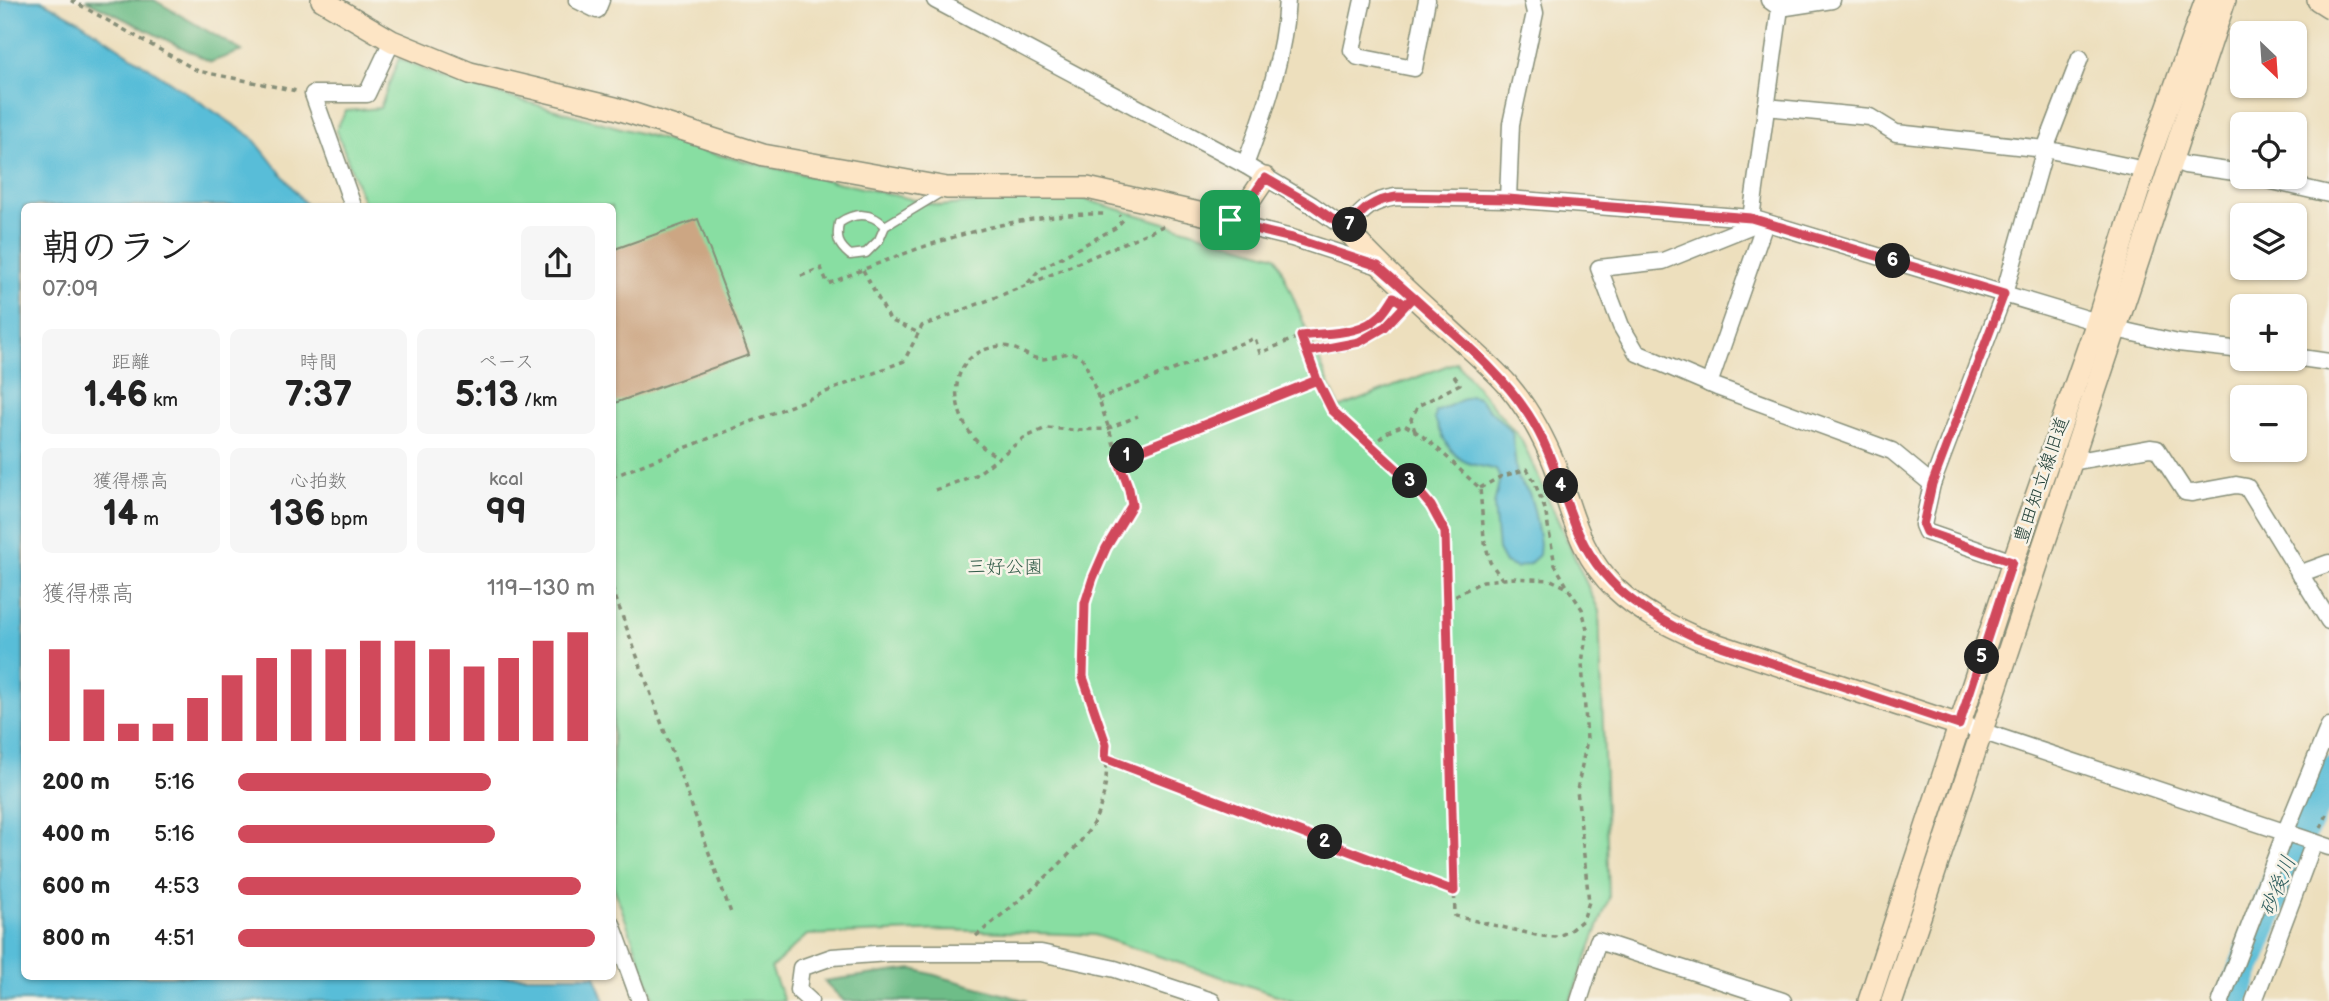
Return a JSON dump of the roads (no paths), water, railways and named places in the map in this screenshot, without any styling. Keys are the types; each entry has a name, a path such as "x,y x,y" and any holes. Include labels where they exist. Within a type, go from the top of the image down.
{"street":[{"path":"322,0 392,41 470,73 615,108 763,155 947,188 1087,188 1230,220 1242,226 1292,238 1378,266"},
{"path":"577,0 597,10 601,0"},
{"path":"935,0 1245,165 1346,229 1378,266 1507,385 1527,413 1552,457 1575,526 1587,550 1606,577 1633,603 1662,622 1697,638 2317,844 2254,1001"},
{"path":"1245,165 1284,41 1287,0"},
{"path":"1363,0 1352,50 1358,57 1414,68 1427,0"},
{"path":"1508,199 1511,124 1535,13 1532,0"},
{"path":"1709,384 1759,221 1766,107 1778,3 1832,0"},
{"name":"豊田知立線旧道","path":"1892,1001 2072,462 2145,170 2206,0"},
{"name":"豊田知立線旧道","path":"1870,1001 2012,562 2172,160 2225,0"},
{"path":"2318,0 2329,6"},
{"path":"353,203 313,94 367,94 392,41"},
{"path":"2012,562 1926,532 1923,525 1932,484 2004,294 2045,149 2080,58"},
{"path":"1766,107 1870,117 1896,133 2045,149 2145,170"},
{"path":"2172,160 2185,165 2230,171"},
{"path":"1230,220 1242,212 1265,178"},
{"path":"2307,189 2329,194"},
{"path":"1346,229 1366,207 1379,200 1396,197 1508,199 1759,221 2107,325 2178,343 2230,349"},
{"path":"1759,221 1663,261 1599,268 1621,326 1637,353 1709,384 1892,450 1932,484"},
{"path":"2307,359 2329,362"},
{"path":"2072,462 2150,448 2157,449 2185,492 2236,485 2247,487 2329,621"},
{"path":"2299,574 2329,563"},
{"path":"2221,1001 2329,726"},
{"path":"616,935 640,1001"},
{"path":"1579,1001 1598,941 1783,1001"},
{"path":"810,1001 798,990 801,968 832,957 889,953 1041,953 1115,969 1212,1001"}],"lane":[{"path":"885,226 862,214 849,216 839,223 836,236 840,247 850,255 866,253 879,240 885,226 947,188"},
{"path":"1307,352 1359,342 1385,327 1413,297"}],"water":[{"path":"0,0 41,0 78,20 252,137 305,203 21,203 21,980 597,980 605,1001 0,1001"},
{"path":"1470,396 1478,398 1512,432 1517,478 1529,493 1540,543 1539,555 1529,564 1516,568 1505,563 1498,550 1494,505 1500,478 1496,470 1468,463 1457,456 1435,419 1436,412"}],"waterway":[{"name":"砂後川","path":"2232,1001 2287,860 2329,773"}],"park label":[{"name":"三好公園","path":"1005,567"}]}
